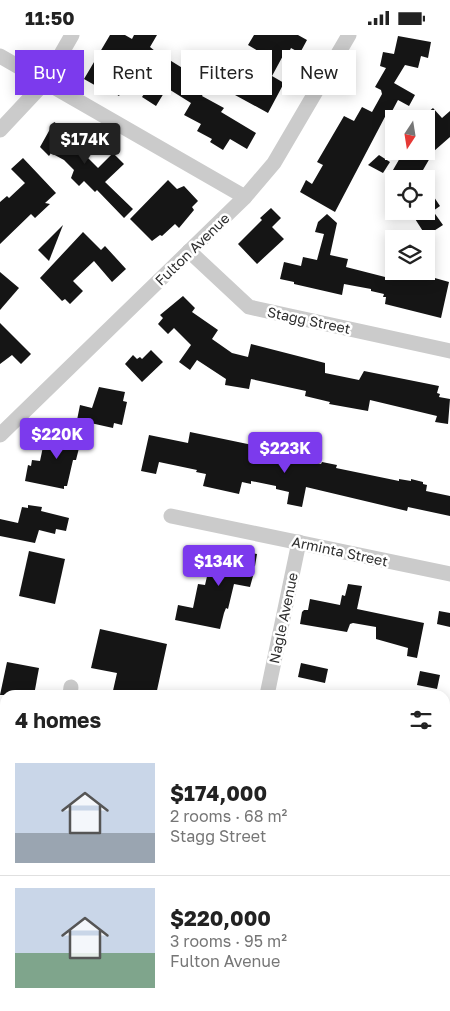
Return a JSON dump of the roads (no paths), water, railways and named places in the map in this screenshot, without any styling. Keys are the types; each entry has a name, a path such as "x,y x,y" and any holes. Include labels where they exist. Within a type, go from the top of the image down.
{"street":[{"path":"64,50 72,35"},
{"name":"Fulton Avenue","path":"0,435 245,197 274,163 349,35"},
{"path":"0,56 15,65"},
{"path":"0,130 34,95"},
{"path":"66,95 245,197"},
{"name":"Stagg Street","path":"189,251 249,307 450,351"},
{"name":"Arminta Street","path":"171,516 450,575"},
{"name":"Nagle Avenue","path":"268,690 299,542"}]}
